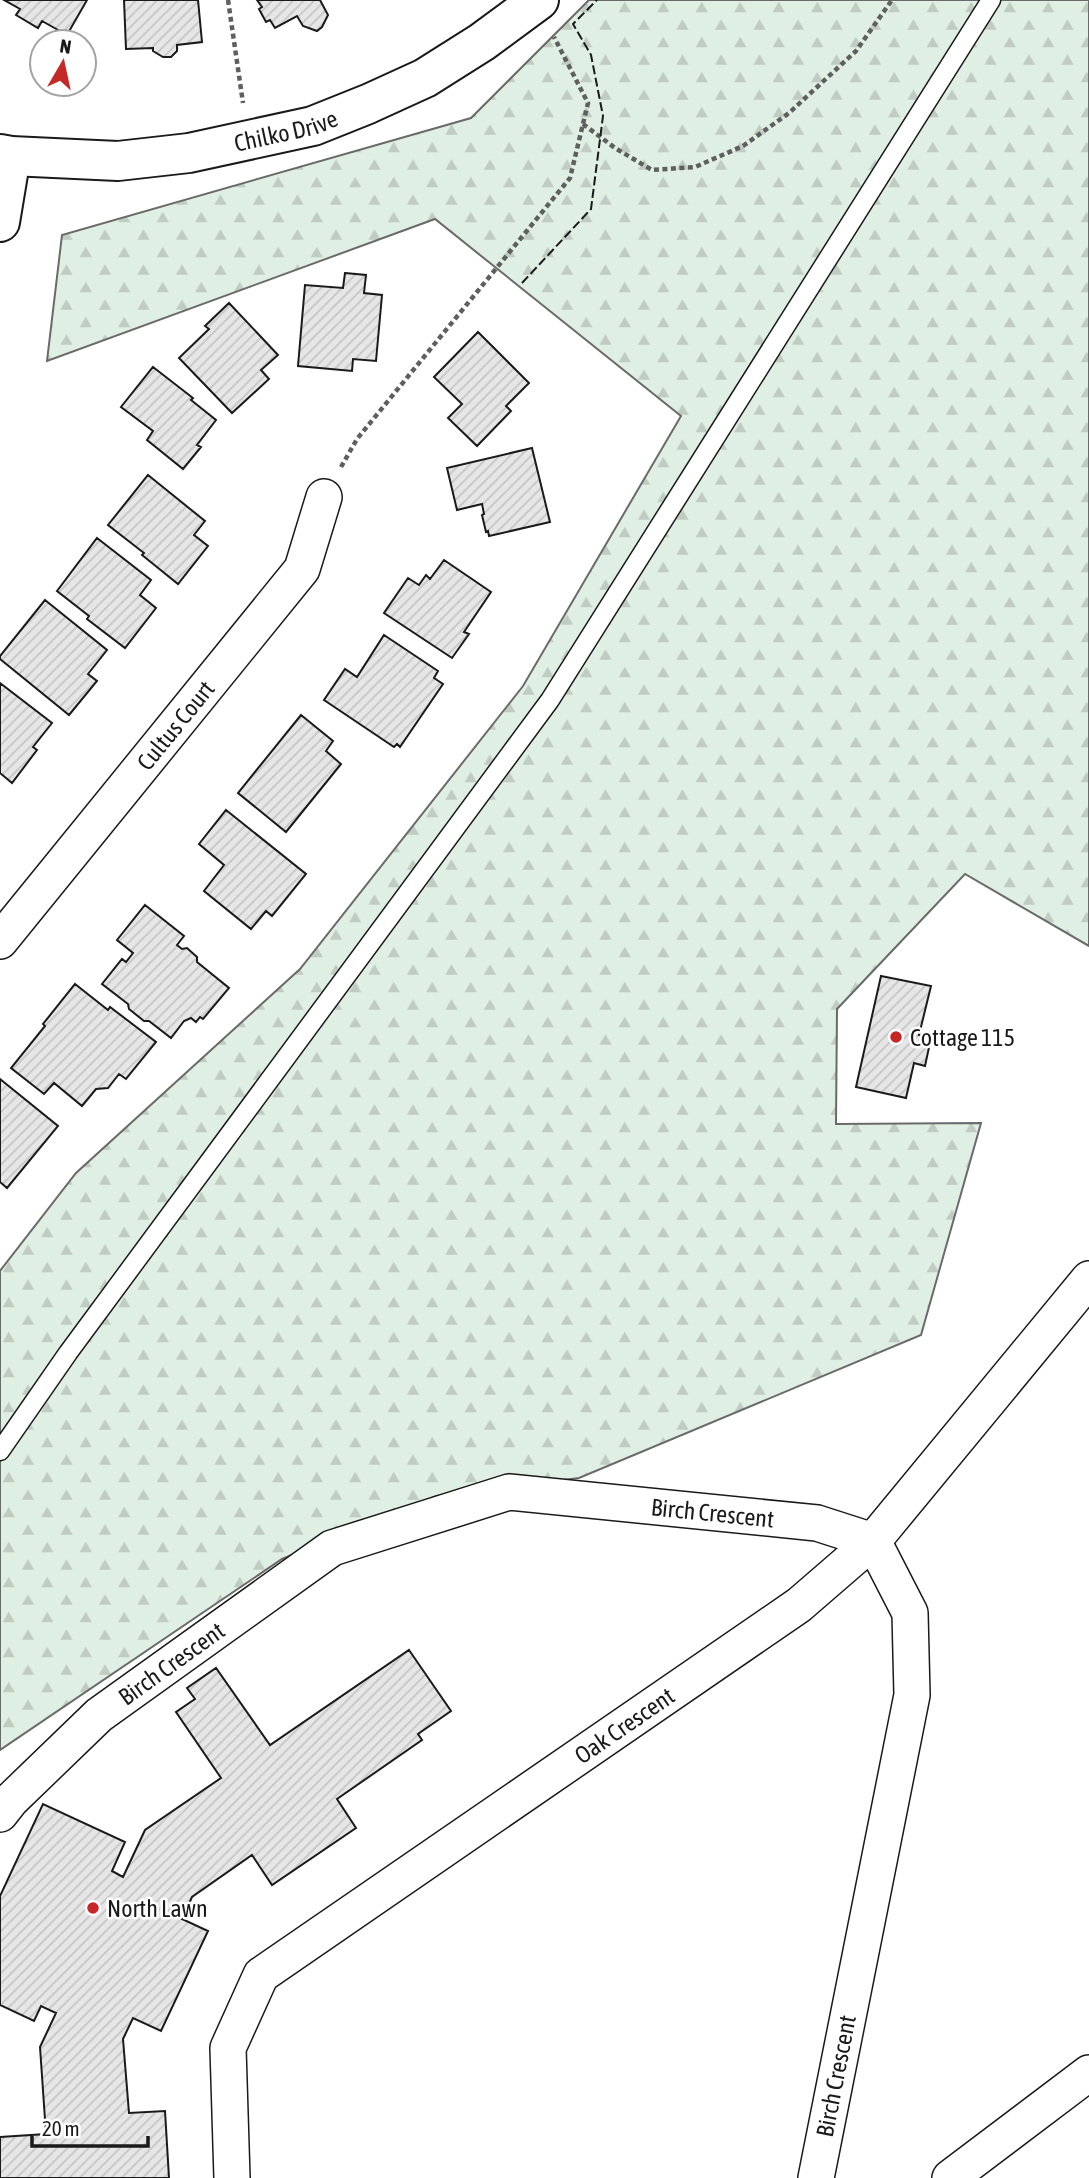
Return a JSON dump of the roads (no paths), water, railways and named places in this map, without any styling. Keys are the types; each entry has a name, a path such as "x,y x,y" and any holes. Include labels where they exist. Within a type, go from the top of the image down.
{"street":[{"name":"Chilko Drive","path":"6,155 118,161 189,153 313,126 425,78 482,42 537,1"},
{"path":"0,222 6,155"},
{"name":"Cultus Court","path":"0,941 302,569 324,497"},
{"name":"Oak Crescent","path":"232,2178 228,2048 261,1975 799,1605 873,1541 1089,1279"},
{"name":"Birch Crescent","path":"0,1814 10,1800 99,1715 332,1548 496,1496 509,1492 817,1523 873,1541 910,1613 912,1695 816,2178"},
{"path":"950,2178 1089,2074"}],"lane":[{"path":"0,1451 68,1353 550,700 991,0"}],"place":[{"name":"Cottage 115","path":"896,1037"},
{"name":"North Lawn","path":"93,1908"}]}
